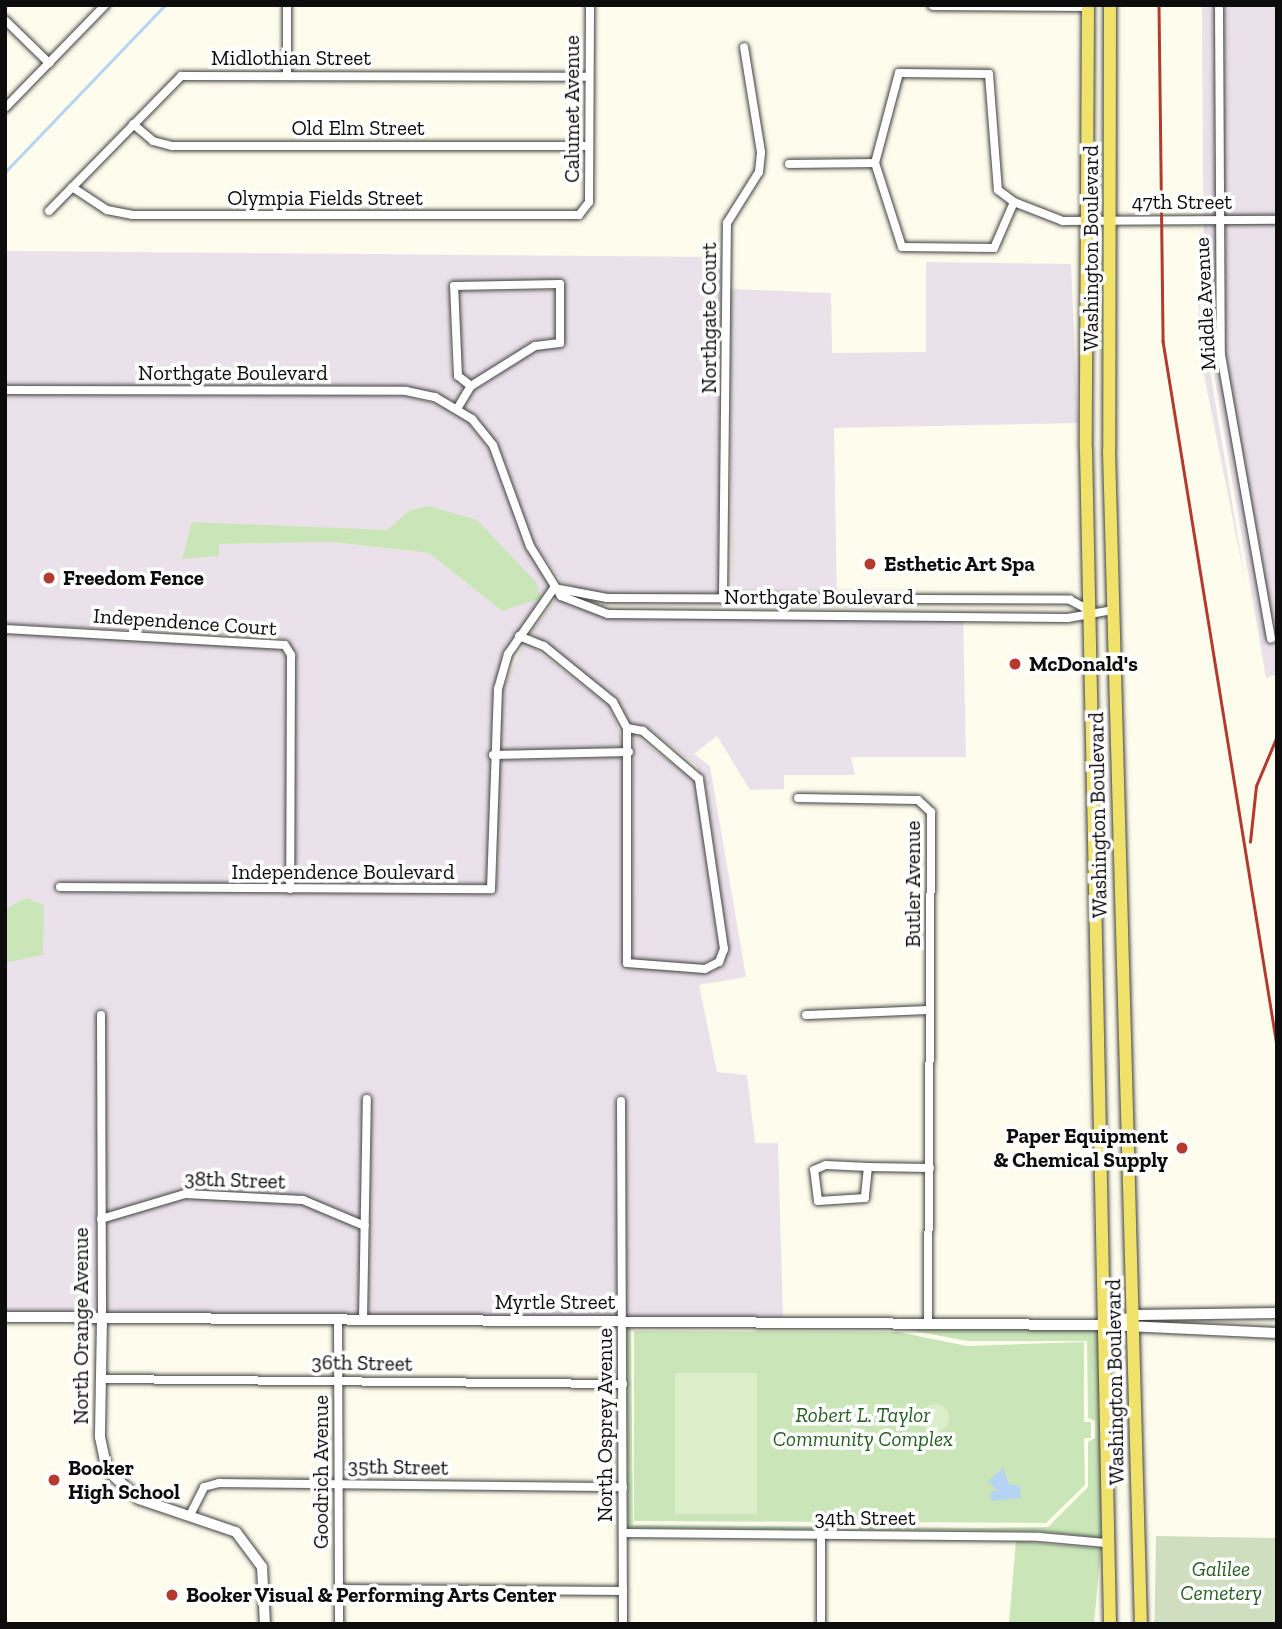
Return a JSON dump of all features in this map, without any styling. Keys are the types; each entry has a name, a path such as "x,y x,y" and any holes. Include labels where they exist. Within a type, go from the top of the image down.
{"main road":[{"name":"Washington Boulevard","path":"1110,5 1113,610 1130,1323 1141,1624"},
{"path":"1088,6 1106,30 1110,135"},
{"name":"Washington Boulevard","path":"1088,6 1089,610 1105,1325 1105,1543 1110,1624"}],"street":[{"path":"286,75 287,5"},
{"name":"Calumet Avenue","path":"584,212 589,146 590,5"},
{"path":"933,5 1088,6"},
{"name":"Middle Avenue","path":"1219,5 1221,355 1271,639"},
{"path":"5,108 99,7"},
{"path":"5,20 49,63"},
{"name":"Northgate Court","path":"723,598 727,223 759,172 761,152 744,47"},
{"path":"985,72 998,190 1014,202 994,248 907,248 882,200 875,163 899,73 985,72"},
{"name":"Midlothian Street","path":"50,211 181,76 589,77"},
{"name":"Old Elm Street","path":"133,124 153,141 172,146 589,146"},
{"path":"789,164 875,163"},
{"name":"Olympia Fields Street","path":"72,187 107,210 132,215 584,212"},
{"name":"47th Street","path":"1014,202 1063,221 1277,220"},
{"path":"457,409 471,386 535,346 560,343 560,284 454,286 455,370 471,386"},
{"name":"Northgate Boulevard","path":"5,390 406,391 457,409 493,445 530,546 554,587 576,605 608,614 1068,618 1089,610 1113,610"},
{"name":"Northgate Boulevard","path":"554,587 607,598 1070,600 1089,610"},
{"name":"Independence Boulevard","path":"60,887 491,888 493,755 498,689 519,636 554,587"},
{"name":"Independence Court","path":"5,629 285,645 291,655 290,888"},
{"path":"519,636 544,646 613,702 627,728 627,963 705,970 719,962 724,949 699,779 643,730 627,728"},
{"path":"493,755 629,752"},
{"name":"Butler Avenue","path":"797,798 918,800 929,807 928,1323"},
{"path":"806,1015 930,1010"},
{"name":"North Orange Avenue","path":"101,1015 100,1447 113,1479 139,1499 191,1513 226,1527 252,1548 268,1589 265,1624"},
{"path":"363,1320 367,1099"},
{"name":"North Osprey Avenue","path":"621,1101 623,1624"},
{"path":"868,1167 862,1201 815,1198 817,1167 868,1167 930,1168"},
{"name":"38th Street","path":"101,1219 185,1194 303,1200 365,1226"},
{"name":"Myrtle Street","path":"5,1317 1105,1325 1277,1313"},
{"name":"Goodrich Avenue","path":"338,1319 339,1624"},
{"name":"Myrtle Street","path":"1130,1323 1277,1333"},
{"name":"36th Street","path":"101,1379 623,1384"},
{"name":"35th Street","path":"191,1513 210,1484 623,1487"},
{"name":"34th Street","path":"623,1533 821,1535 1105,1543"},
{"path":"821,1535 821,1624"},
{"path":"339,1588 623,1591"}],"shaded area":[{"path":"1202,5 1277,5 1277,674 1266,678 1204,316"},
{"path":"1200,224 1201,317 1246,585 1198,345"},
{"path":"5,251 721,257 723,604 608,602 562,582 534,544 497,442 463,407 473,391 537,350 564,343 560,279 450,286 451,371 464,387 455,402 406,386 5,385"},
{"path":"926,262 1071,264 1078,423 834,428 837,604 732,604 730,289 831,293 832,353 926,352"},
{"path":"555,290 555,338 533,341 472,380 461,373 459,291"},
{"path":"5,395 406,396 443,406 469,423 493,455 526,549 554,587 504,658 493,688 487,884 294,884 295,655 282,638 5,624","holes":["409,511 502,611 429,553 332,542 219,544 182,558 187,542 274,527 388,530"]},
{"path":"561,593 598,610 963,615 966,757 851,757 855,775 784,775 784,789 750,790 717,736 694,754 710,766 746,977 699,985 717,1072 747,1075 755,1143 778,1143 783,1317 626,1317 625,1096 616,1096 618,1317 368,1315 372,1095 363,1094 359,1315 106,1313 105,1010 97,1011 97,1313 5,1312 5,963 43,955 26,898 5,909 5,634 274,647 286,656 286,884 56,882 56,892 491,894 497,879 497,760 625,757 624,967 712,972 723,964 728,948 704,778 695,764 645,726 630,724 616,698 530,633"},
{"path":"525,641 610,706 625,747 497,750 502,691"},
{"path":"633,734 695,781 719,948 716,958 701,965 632,961"}],"green space":[{"path":"428,506 477,520 536,582 541,598 502,611 429,553 332,542 219,544 219,556 182,559 192,522 387,530 409,511"},
{"path":"26,898 44,905 43,955 5,963 5,909"},
{"path":"627,1328 631,1328 633,1525 979,1528 1048,1527 1088,1487 1088,1442 1095,1438 1095,1421 1088,1418 1087,1341 967,1341 899,1328 1100,1330 1101,1538 1040,1531 628,1528"},
{"name":"Robert L. Taylor Community Complex","path":"634,1331 898,1332 967,1346 1084,1342 1084,1422 1091,1422 1091,1438 1084,1438 1085,1485 1046,1523 634,1521"},
{"path":"675,1373 757,1373 757,1514 675,1514"},
{"path":"935,1404 945,1408 949,1418 945,1428 935,1432 925,1428 921,1418 925,1408"},
{"name":"Galilee Cemetery","path":"1156,1536 1277,1538 1275,1624 1154,1624"},
{"path":"1016,1541 1101,1548 1094,1624 1009,1624"}],"water":[{"path":"1003,1468 1009,1484 1020,1486 1021,1498 991,1501 991,1491 998,1491 988,1481"}],"waterway":[{"path":"5,172 165,5"}],"railway":[{"path":"1159,5 1163,341 1277,1046"},
{"path":"1250,842 1256,786 1277,736"}],"place":[{"name":"Esthetic Art Spa","path":"870,564"},
{"name":"Freedom Fence","path":"49,578"},
{"name":"McDonald's","path":"1015,664"},
{"name":"Paper Equipment & Chemical Supply","path":"1182,1148"},
{"name":"Booker High School","path":"54,1480"},
{"name":"Booker Visual & Performing Arts Center","path":"172,1595"}]}
